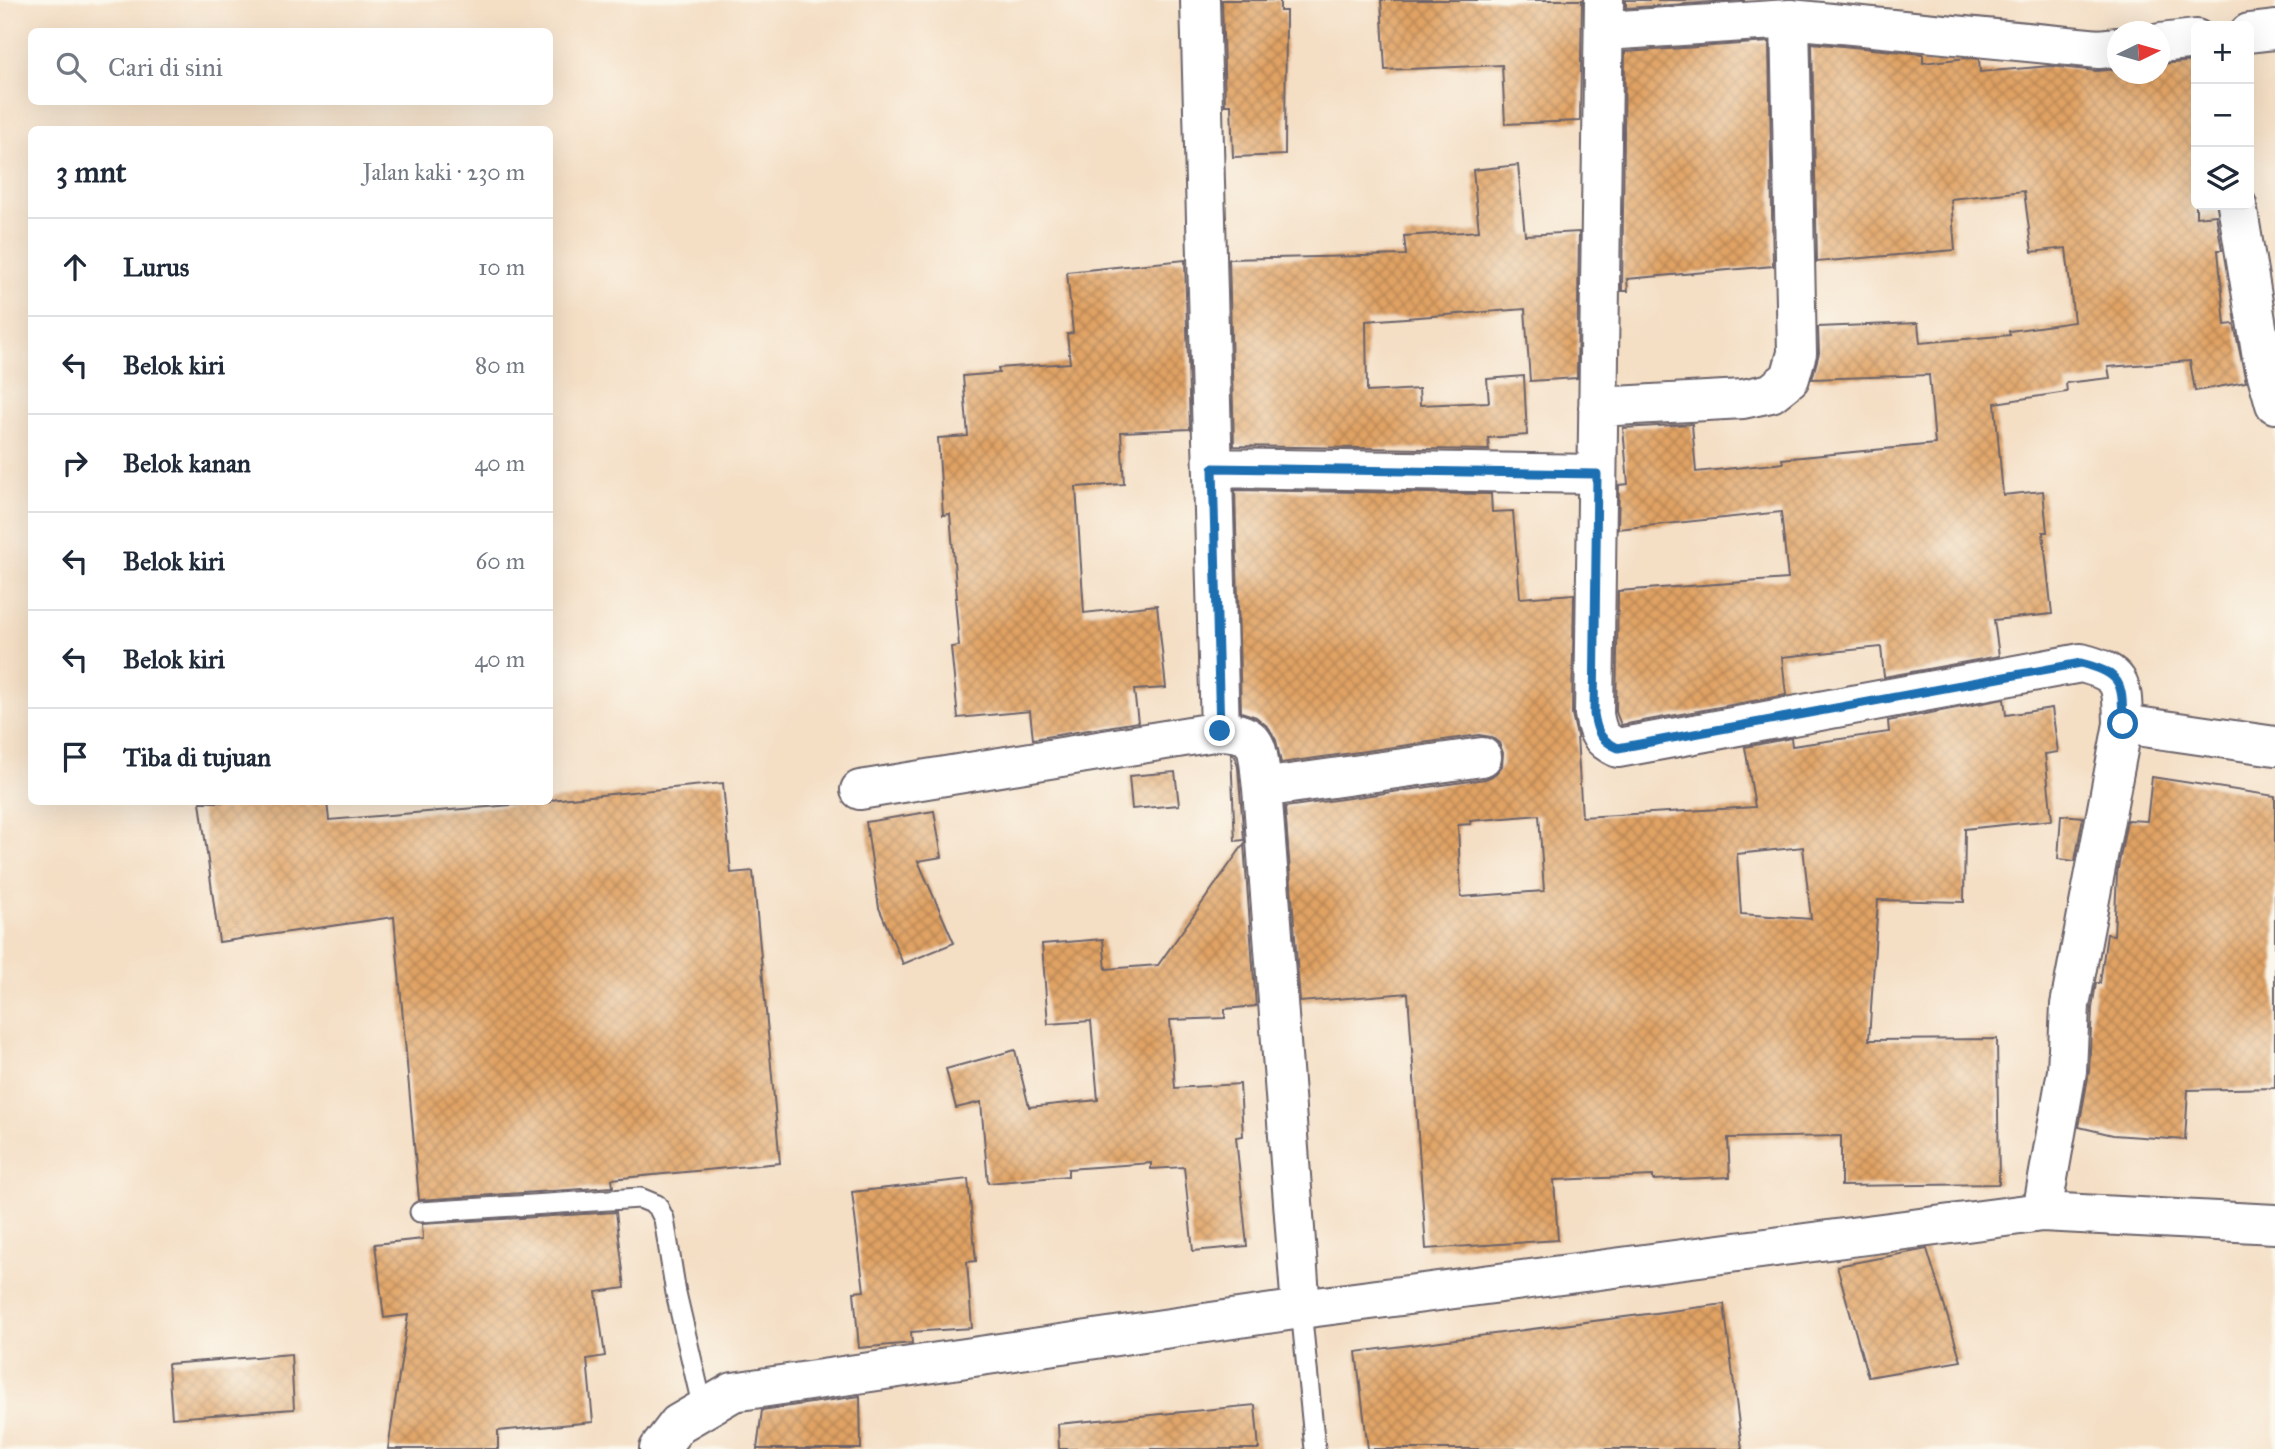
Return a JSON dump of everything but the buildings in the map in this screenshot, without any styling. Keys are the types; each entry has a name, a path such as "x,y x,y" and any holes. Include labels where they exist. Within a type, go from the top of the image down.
{"street":[{"path":"1200,0 1220,731"},
{"path":"2042,1212 2067,1071 2070,1005 2123,724 2122,688 2107,670 2081,663 1618,748 1603,742 1596,729 1594,714 1605,15 1790,19 2107,48"},
{"path":"1598,407 1743,399 1771,393 1790,378 1797,353 1790,19"},
{"path":"2254,32 2275,30"},
{"path":"2170,42 2191,40"},
{"path":"2238,210 2262,357 2275,404"},
{"path":"1213,468 1597,474"},
{"path":"2123,724 2275,746"},
{"path":"860,790 1220,731 1248,735 1256,747 1262,788 1301,1309"},
{"path":"1262,788 1482,757"},
{"path":"659,1449 678,1424 733,1392 1301,1309 2042,1212 2275,1224"}],"lane":[{"path":"420,1212 640,1198 657,1205 664,1219 676,1293 703,1409"},
{"path":"1301,1309 1315,1449"}],"route":[{"path":"1220,731 1213,468 1597,474 1594,714 1596,729 1603,742 1618,748 2081,663 2107,670 2122,688 2123,724"}]}
